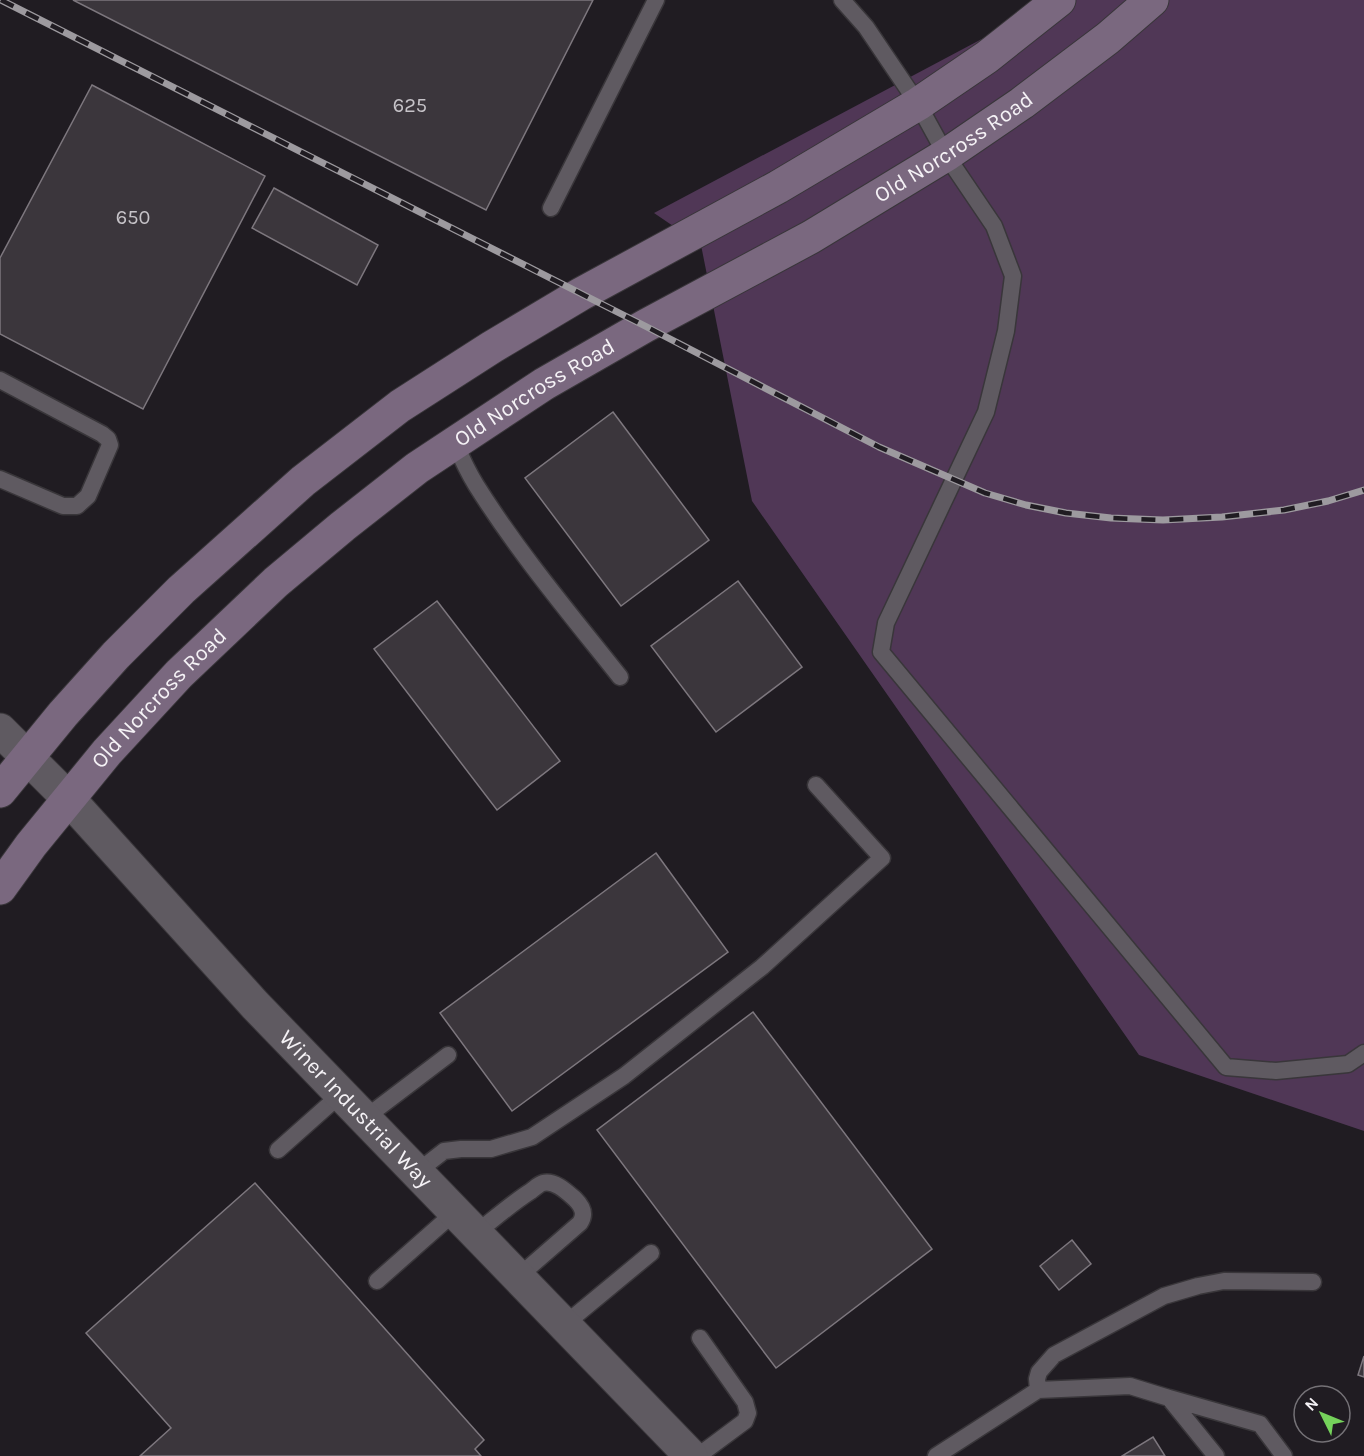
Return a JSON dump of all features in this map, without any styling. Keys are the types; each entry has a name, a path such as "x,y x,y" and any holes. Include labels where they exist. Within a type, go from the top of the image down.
{"main road":[{"path":"0,791 116,655 181,590 303,481 400,406 571,300 778,187 918,104 987,57 1059,0"},
{"name":"Old Norcross Road","path":"0,888 31,845 106,752 179,674 276,582 409,475 544,384 811,237 946,155 1032,96 1108,38 1152,0"}],"street":[{"name":"Winer Industrial Way","path":"0,730 68,798 255,1005 691,1456"}],"lane":[{"path":"551,208 656,0"},
{"path":"842,0 866,27 918,104 946,155 994,226 1013,276 1006,331 986,412 886,623 881,652 1226,1067 1275,1071 1348,1064 1364,1053"},
{"path":"0,380 102,434 108,439 110,445 88,496 77,506 63,506 0,479"},
{"path":"455,443 474,483 504,527 558,600 620,677"},
{"path":"417,1172 444,1151 491,1149 532,1137 615,1082 762,967 882,858 816,785"},
{"path":"365,1118 448,1055"},
{"path":"278,1150 341,1094"},
{"path":"377,1281 466,1222 544,1183 555,1184 578,1203 583,1211 583,1218 518,1277"},
{"path":"564,1324 651,1253"},
{"path":"1038,1390 1039,1372 1054,1355 1164,1296 1224,1281 1313,1282"},
{"path":"698,1456 746,1421 748,1413 745,1402 700,1338"},
{"path":"936,1456 1038,1390 1130,1386 1260,1424 1284,1456"},
{"path":"1169,1398 1216,1456"}],"shaded area":[{"path":"1055,0 1364,0 1364,1131 1139,1055 752,501 701,245 654,213"}],"building":[{"path":"73,0 593,0 486,210"},
{"path":"92,85 265,176 143,409 0,334 0,258"},
{"path":"274,188 378,245 357,285 252,228"},
{"path":"613,412 709,540 621,606 525,478"},
{"path":"738,581 802,667 716,732 651,646"},
{"path":"437,601 560,761 497,810 374,649"},
{"path":"656,853 728,952 512,1111 440,1013"},
{"path":"753,1012 932,1249 776,1368 597,1130"},
{"path":"255,1183 484,1440 475,1449 481,1456 140,1456 171,1428 86,1333"},
{"path":"1072,1240 1091,1264 1059,1290 1040,1266"},
{"path":"1364,1356 1364,1377 1358,1375"},
{"path":"1153,1437 1165,1456 1122,1456"}],"railway":[{"path":"1,0 879,447 985,493 1026,505 1066,513 1163,520 1222,517 1284,510 1328,501 1364,490"}]}
